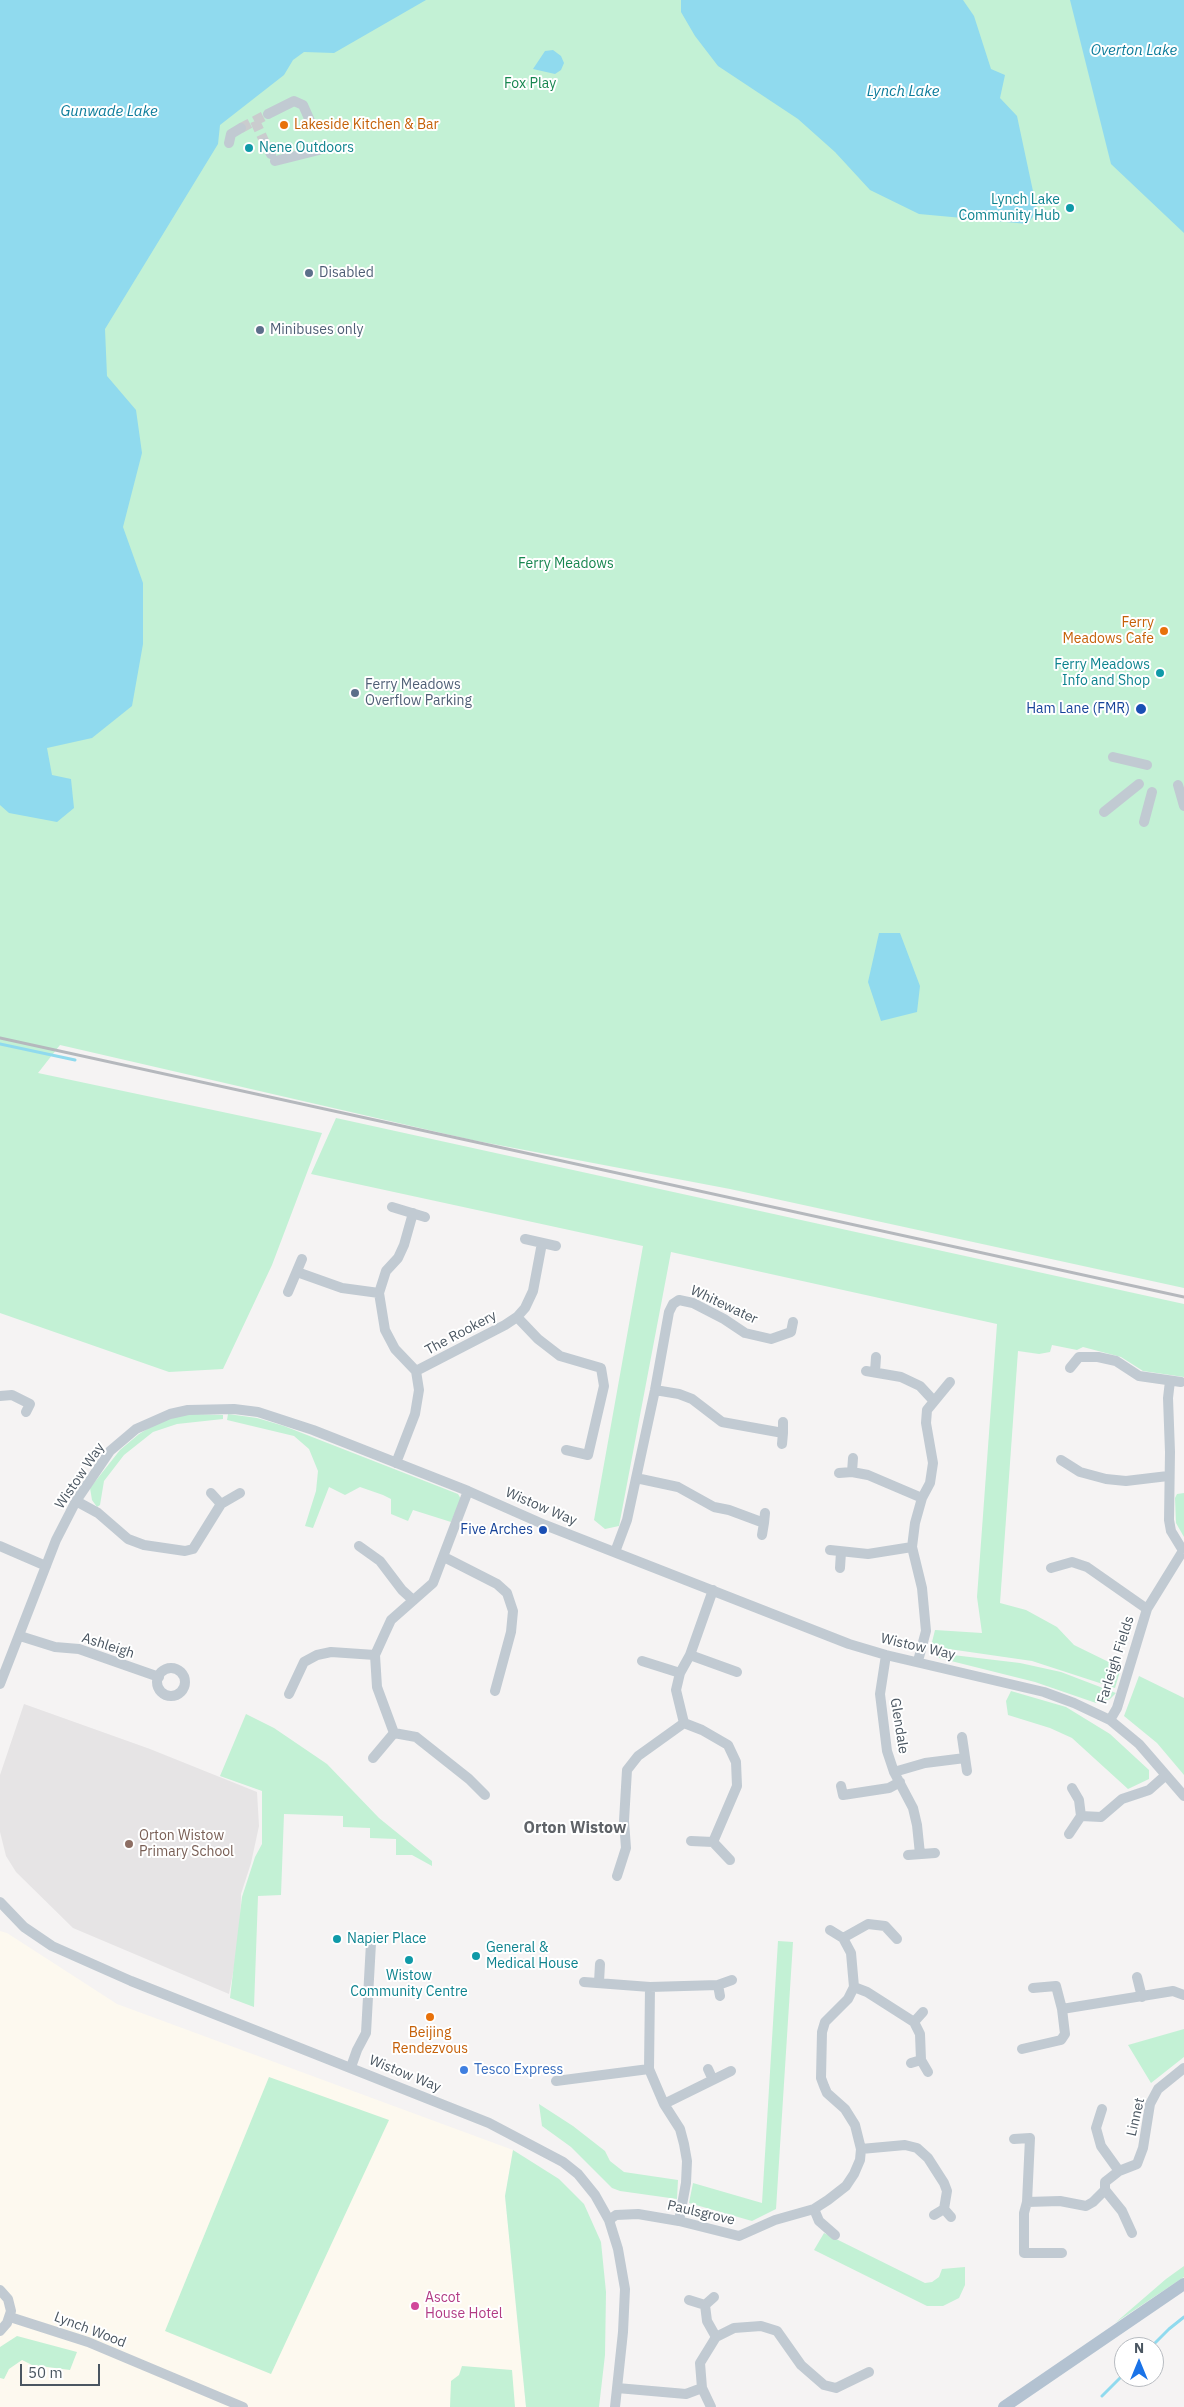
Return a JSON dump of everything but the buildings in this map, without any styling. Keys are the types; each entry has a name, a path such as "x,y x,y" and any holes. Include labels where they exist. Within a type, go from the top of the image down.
{"main road":[{"path":"1004,2407 1184,2284"}],"street":[{"path":"268,114 290,98 303,105 311,123"},
{"path":"229,143 231,134 241,128"},
{"path":"266,142 274,160 319,150"},
{"path":"1113,757 1147,765"},
{"path":"1104,812 1139,784"},
{"path":"1178,785 1184,806"},
{"path":"1144,822 1152,792"},
{"path":"392,1208 425,1216"},
{"name":"The Rookery","path":"396,1463 415,1414 419,1390 416,1371 395,1349 385,1330 379,1293 386,1271 398,1258 404,1245 413,1213"},
{"path":"525,1239 556,1246"},
{"name":"The Rookery","path":"416,1371 505,1325 525,1308 532,1291 542,1243"},
{"path":"288,1292 302,1259"},
{"path":"297,1272 342,1288 379,1293"},
{"name":"Whitewater","path":"615,1552 627,1520 655,1390 669,1312 679,1300 693,1303 745,1333 771,1340 794,1331"},
{"name":"The Rookery","path":"517,1316 538,1339 560,1356 602,1368 604,1386 588,1455 566,1450"},
{"path":"876,1357 870,1372 901,1378 920,1386 933,1400"},
{"path":"1070,1368 1079,1357 1098,1357 1116,1361 1139,1376 1181,1382"},
{"name":"Farleigh Fields","path":"1110,1720 1117,1708 1148,1608 1183,1549 1171,1531 1168,1520 1170,1452 1168,1398 1170,1381"},
{"path":"918,1661 926,1631 922,1588 912,1547 914,1523 922,1498 930,1483 933,1463 926,1424 927,1410 933,1400 950,1382"},
{"path":"655,1390 679,1394 692,1400 722,1422 782,1439 783,1422"},
{"path":"0,1396 12,1395 30,1404 26,1412"},
{"name":"Wistow Way","path":"0,1684 56,1540 76,1500 110,1451 136,1429 170,1414 188,1410 225,1409 258,1412 468,1491 545,1525 849,1644 886,1655 1044,1692 1074,1703 1110,1720 1139,1744 1184,1796"},
{"path":"852,1472 853,1458"},
{"path":"1061,1460 1080,1472 1106,1479 1126,1481 1168,1476"},
{"path":"839,1473 852,1472 882,1480 922,1498"},
{"path":"636,1478 678,1487 714,1508 764,1518 762,1535"},
{"path":"394,1733 376,1687 375,1655 391,1620 433,1583 468,1491"},
{"path":"211,1493 221,1504"},
{"path":"76,1500 98,1513 128,1539 144,1545 184,1551 193,1549 221,1504 240,1493"},
{"path":"0,1546 46,1566"},
{"path":"359,1546 380,1561 402,1590 413,1600"},
{"path":"840,1568 835,1551 868,1554 912,1547"},
{"path":"444,1557 497,1584 509,1598 514,1611 511,1632 495,1691"},
{"name":"Farleigh Fields","path":"1051,1568 1072,1562 1088,1567 1148,1608"},
{"path":"684,1723 676,1690 680,1673 690,1655 713,1590"},
{"name":"Ashleigh","path":"20,1636 55,1647 79,1649 159,1677"},
{"path":"289,1694 304,1662 317,1655 331,1652 375,1655"},
{"path":"690,1655 737,1672"},
{"name":"Glendale","path":"886,1655 880,1694 887,1751 894,1772 913,1808 917,1824 920,1854"},
{"path":"642,1662 680,1673"},
{"path":"684,1723 702,1730 728,1746 736,1762 737,1786 713,1842"},
{"path":"617,1876 626,1848 624,1821 627,1770 638,1756 684,1723"},
{"path":"373,1758 394,1733"},
{"path":"394,1733 416,1738 469,1778 485,1795"},
{"path":"962,1737 967,1771"},
{"name":"Glendale","path":"894,1772 925,1763 965,1758"},
{"path":"1081,1816 1101,1816 1106,1814 1122,1799 1149,1790 1166,1775"},
{"path":"841,1786 843,1794 888,1788 900,1782"},
{"path":"1069,1834 1081,1816 1079,1800 1072,1788"},
{"path":"691,1841 713,1842 730,1860"},
{"path":"908,1855 935,1853"},
{"name":"Wistow Way","path":"0,1902 24,1927 52,1946 131,1981 489,2123 550,2153 578,2174 595,2195 609,2220 618,2249 624,2289 615,2407"},
{"path":"843,1938 868,1924 886,1926 897,1940"},
{"path":"830,1930 843,1938 851,1954 854,1987 848,1999 825,2022 822,2032 821,2078 828,2093 845,2109 854,2124 861,2149 904,2146 917,2148 928,2158 947,2191 948,2213 934,2214"},
{"path":"351,2067 366,2033 371,1943"},
{"path":"599,1982 600,1964"},
{"path":"1137,1977 1142,1997"},
{"path":"584,1982 650,1986 718,1985 732,1980"},
{"path":"1022,2049 1061,2040 1064,2034 1058,1982 1033,1988"},
{"path":"718,1985 720,1996"},
{"path":"650,1986 649,2069 664,2104 680,2129 687,2162 679,2221"},
{"path":"854,1987 866,1992 914,2022 920,2034 916,2062 928,2072"},
{"path":"1062,2009 1173,1991 1184,1995"},
{"path":"914,2022 923,2012"},
{"path":"578,2066 580,2078"},
{"name":"Linnet","path":"1027,2202 1060,2201 1086,2206 1093,2202 1105,2190 1105,2182 1119,2170 1137,2164 1143,2148 1150,2104 1158,2089 1184,2068"},
{"path":"556,2081 649,2069"},
{"path":"708,2069 713,2080"},
{"path":"664,2104 731,2071"},
{"path":"1102,2109 1096,2128 1101,2146 1119,2170"},
{"path":"1014,2139 1030,2138 1027,2202 1024,2213 1024,2254 1062,2254"},
{"name":"Paulsgrove","path":"609,2220 616,2216 631,2214 679,2221 739,2236 775,2220 814,2209 846,2186 860,2160 861,2149"},
{"path":"1105,2190 1122,2211 1132,2233"},
{"path":"814,2209 819,2222 835,2235"},
{"path":"0,2290 8,2299 10,2317 0,2331"},
{"path":"705,2305 714,2297"},
{"path":"690,2300 705,2305"},
{"path":"705,2305 707,2322 716,2338"},
{"name":"Lynch Wood","path":"10,2317 88,2342 243,2407"},
{"path":"711,2407 702,2388 700,2363 716,2338 734,2328 743,2326 761,2326 777,2331 801,2365 813,2377 830,2386 836,2388 852,2382 869,2372"},
{"path":"617,2388 686,2394 702,2388"}],"shaded area":[{"name":"Orton Wistow Primary School","path":"24,1704 150,1749 257,1792 259,1826 251,1863 241,1894 240,1937 229,1994 73,1928 16,1872 6,1856 0,1832 0,1775"},
{"path":"0,1931 7,1933 117,2004 513,2150 505,2196 526,2407 0,2407"}],"green space":[{"name":"Ferry Meadows","path":"0,0 1184,0 1184,1288 730,1189 472,1140 60,1045 38,1073 322,1133 272,1265 223,1369 169,1372 0,1313"},
{"path":"336,1118 1184,1304 1184,1377 1143,1371 1121,1357 1083,1347 1077,1350 1052,1345 1050,1352 1039,1354 1018,1351 1000,1603 1026,1610 1057,1627 1074,1645 1121,1668 1115,1688 1032,1661 935,1647 932,1642 935,1630 982,1633 977,1597 997,1324 671,1252 619,1526 605,1529 594,1520 643,1246 311,1174"},
{"path":"193,1414 223,1415 223,1419 177,1424 153,1432 124,1455 104,1481 100,1505 97,1507 92,1500 90,1488 120,1450 139,1434 157,1423"},
{"path":"228,1414 257,1418 284,1426 458,1494 461,1499 451,1522 413,1510 408,1521 391,1514 391,1499 383,1495 360,1487 345,1495 329,1487 313,1528 305,1526 316,1491 318,1471 309,1449 294,1436 227,1420"},
{"path":"1184,1493 1184,1537 1176,1523 1175,1498 1177,1494"},
{"path":"936,1653 1020,1663 1061,1672 1116,1693 1110,1699 1096,1703 1035,1682 939,1658"},
{"path":"1139,1676 1184,1698 1184,1775 1157,1743 1124,1716"},
{"path":"1011,1691 1066,1707 1110,1734 1149,1770 1149,1779 1128,1789 1072,1738 1050,1728 1008,1715 1006,1701"},
{"path":"246,1714 274,1728 327,1764 379,1818 432,1861 432,1866 412,1855 396,1855 396,1839 370,1838 370,1828 343,1827 343,1816 284,1814 281,1895 258,1896 254,2007 230,1998 242,1897 255,1857 262,1844 262,1791 220,1776"},
{"path":"778,1941 793,1942 776,2209 752,2221 689,2203 693,2183 762,2203"},
{"path":"1184,2029 1184,2057 1151,2083 1128,2045"},
{"path":"269,2077 389,2120 271,2374 165,2331"},
{"path":"539,2104 573,2126 605,2151 610,2161 624,2172 678,2180 677,2199 620,2191 612,2188 571,2147 542,2126"},
{"path":"513,2150 559,2179 584,2204 601,2242 606,2292 605,2355 599,2407 526,2407 505,2196"},
{"path":"824,2233 925,2283 932,2282 939,2277 942,2269 965,2267 965,2285 959,2298 943,2306 927,2306 814,2250"},
{"path":"1184,2266 1184,2277 1115,2323 1166,2279"},
{"path":"17,2336 77,2352 70,2370 32,2365 22,2360 9,2369 4,2379 0,2378 0,2347"},
{"path":"462,2366 512,2370 515,2407 450,2407 451,2381 459,2375"}],"water":[{"name":"Gunwade Lake","path":"0,0 426,0 334,53 304,52 293,60 284,75 220,125 218,144 105,329 107,376 136,410 142,453 123,527 143,583 143,644 132,706 92,738 47,748 52,775 71,779 74,808 57,822 9,813 0,805"},
{"name":"Lynch Lake","path":"681,0 963,0 974,16 991,69 1005,75 1000,98 1017,116 1037,210 1028,224 919,214 870,190 835,152 798,119 718,66 695,36 681,12"},
{"name":"Overton Lake","path":"1070,0 1184,0 1184,233 1111,164"},
{"path":"553,50 561,56 564,63 561,70 555,74 533,69 545,51"},
{"path":"879,933 900,933 920,986 917,1012 881,1021 868,982"}],"waterway":[{"path":"0,1044 75,1060"},
{"path":"1161,2337 1184,2317"},
{"path":"1102,2396 1114,2384"}],"tunnel":[{"path":"241,128 268,114"},
{"path":"255,121 265,143"}],"railway":[{"path":"0,1038 1184,1297"}],"place":[{"name":"Lakeside Kitchen & Bar","path":"284,125"},
{"name":"Nene Outdoors","path":"249,148"},
{"name":"Lynch Lake Community Hub","path":"1070,208"},
{"name":"Disabled","path":"309,273"},
{"name":"Minibuses only","path":"260,330"},
{"name":"Ferry Meadows Cafe","path":"1164,631"},
{"name":"Ferry Meadows Info and Shop","path":"1160,673"},
{"name":"Ferry Meadows Overflow Parking","path":"355,693"},
{"name":"Ham Lane (FMR)","path":"1141,709"},
{"name":"Five Arches","path":"543,1530"},
{"name":"Orton Wistow Primary School","path":"129,1844"},
{"name":"Napier Place","path":"337,1939"},
{"name":"General & Medical House","path":"476,1956"},
{"name":"Wistow Community Centre","path":"409,1960"},
{"name":"Beijing Rendezvous","path":"430,2017"},
{"name":"Tesco Express","path":"464,2070"},
{"name":"Ascot House Hotel","path":"415,2306"}],"district":[{"name":"Orton Wistow","path":"575,1828"}],"park label":[{"name":"Fox Play","path":"530,84"}]}
